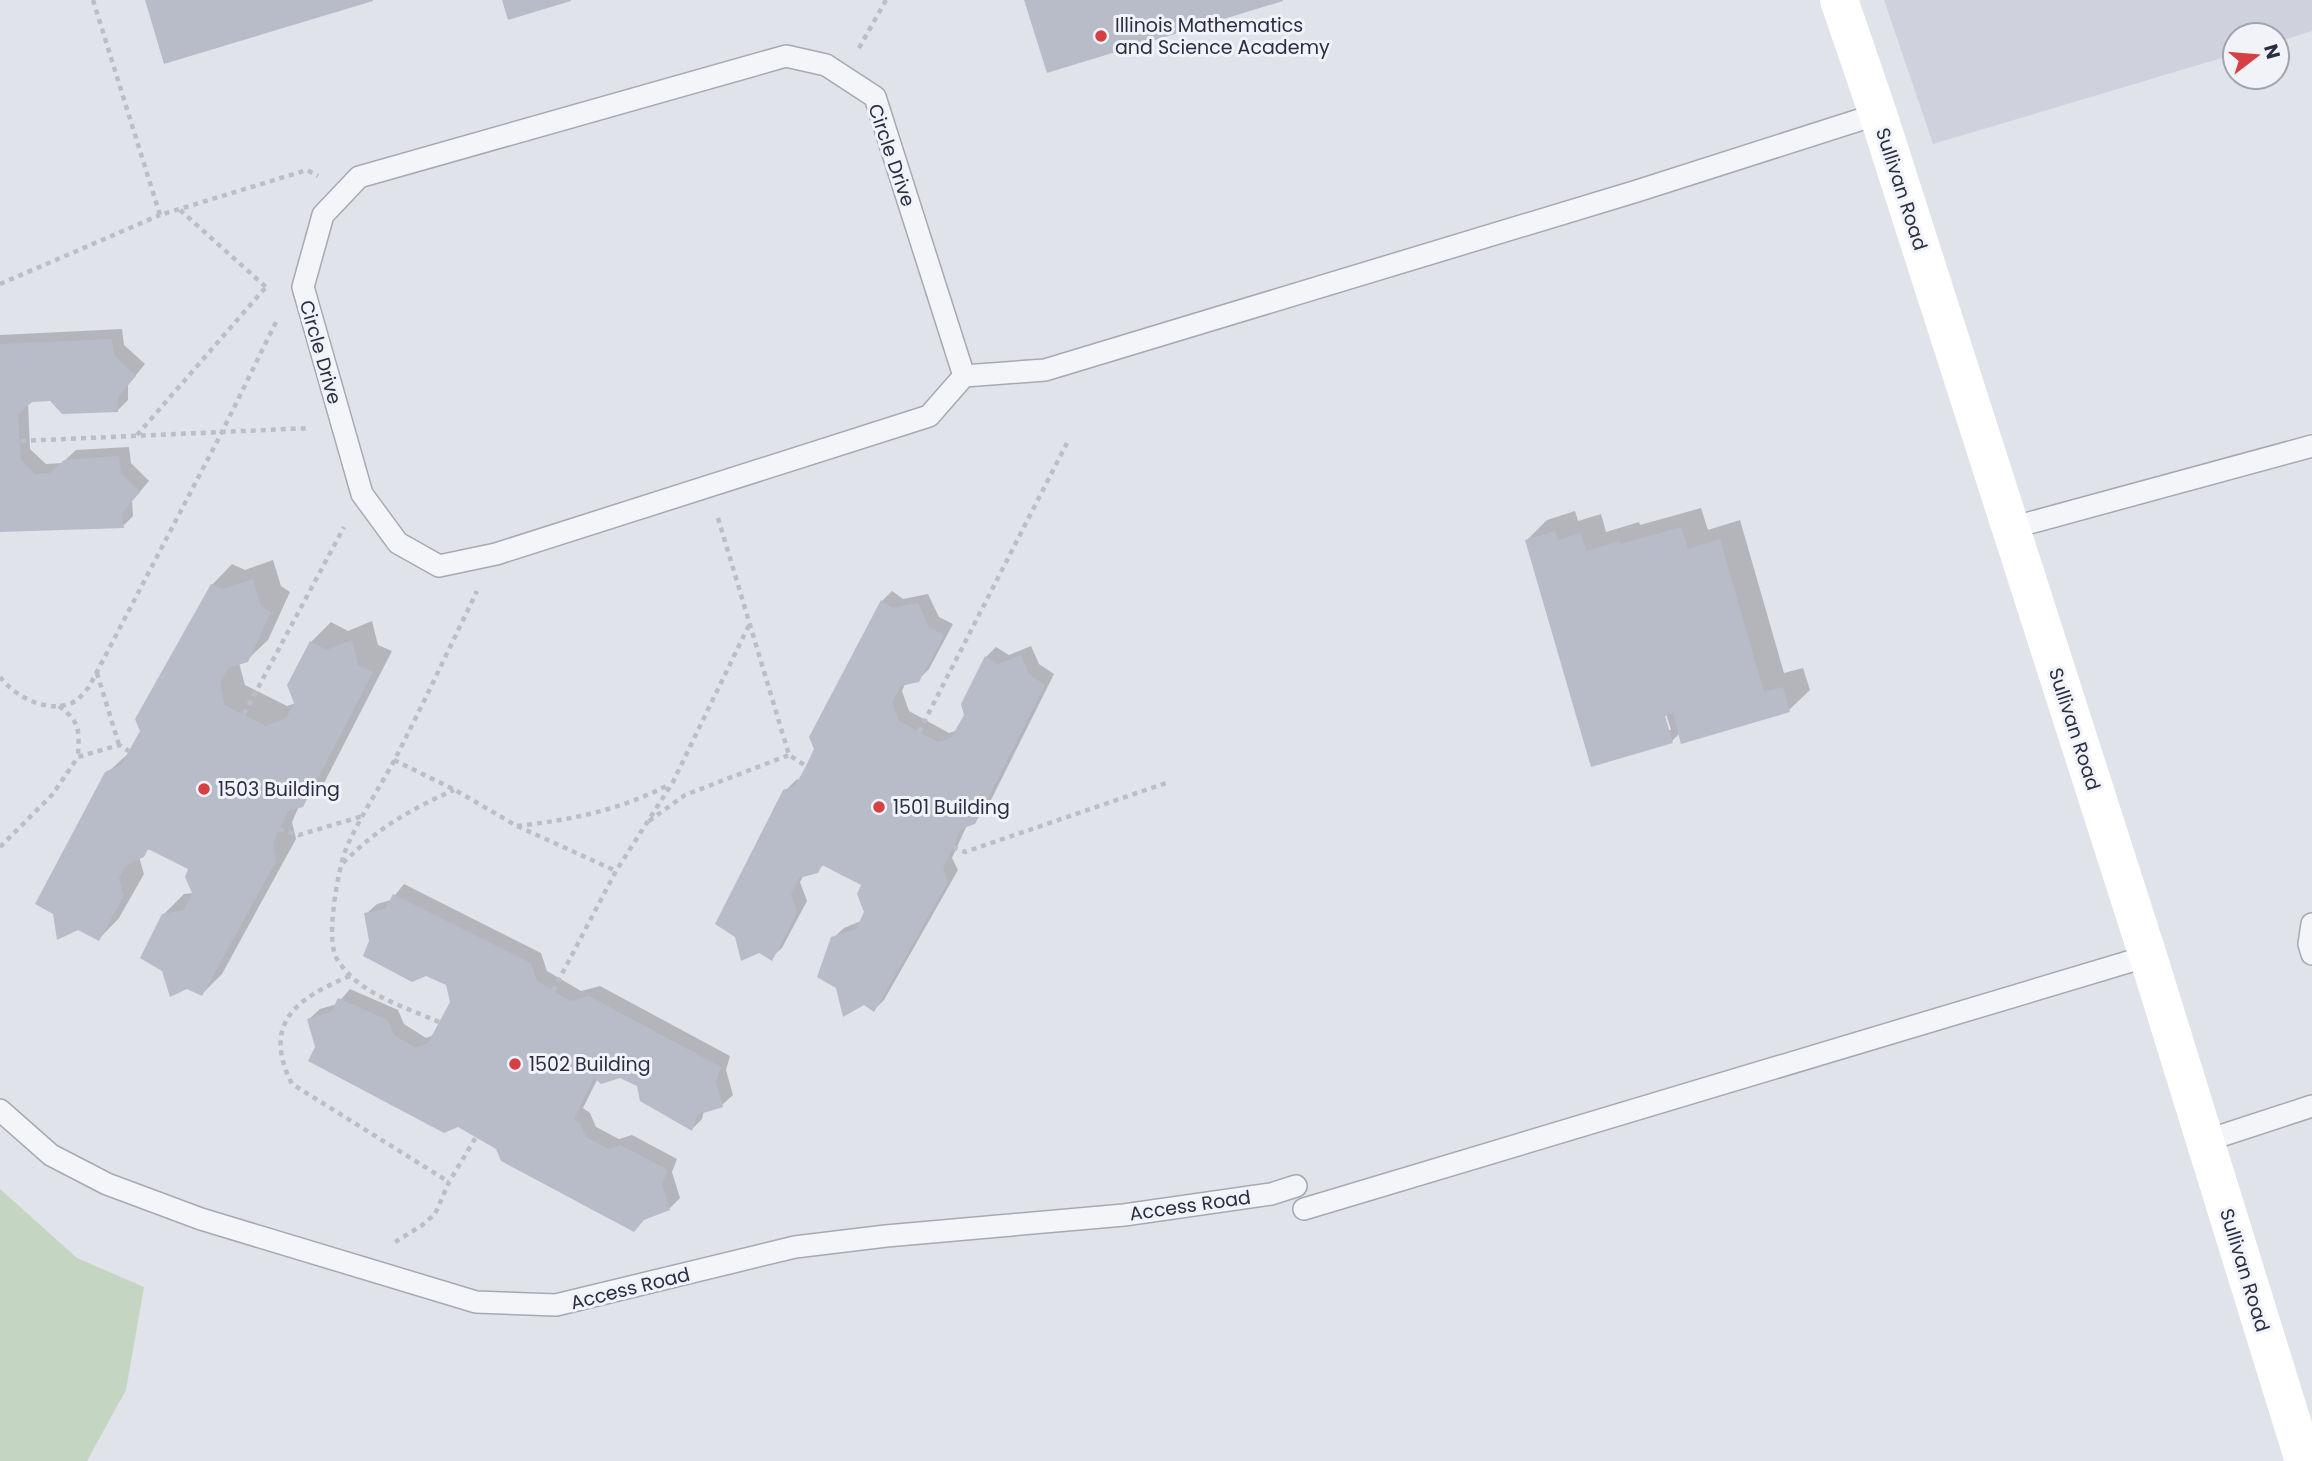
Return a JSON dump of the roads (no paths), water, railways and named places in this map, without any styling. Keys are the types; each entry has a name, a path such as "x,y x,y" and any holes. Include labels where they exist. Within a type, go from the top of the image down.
{"street":[{"name":"Sullivan Road","path":"1839,0 2148,956 2304,1461"}],"lane":[{"name":"Circle Drive","path":"786,57 826,65 875,97 964,376 929,416 496,554 439,566 398,542 362,494 298,288 323,215 359,177 786,57"},
{"path":"964,376 1045,370 1624,195 1878,114"},
{"path":"2011,528 2312,446"},
{"path":"2312,924 2309,944 2312,954"},
{"path":"1304,1209 2148,956"},
{"path":"2205,1141 2312,1106"},
{"name":"Access Road","path":"0,1110 51,1155 107,1184 201,1219 476,1302 556,1306 795,1247 886,1236 1124,1215 1271,1194 1296,1186"}],"place":[{"name":"Illinois Mathematics and Science Academy","path":"1101,36"},
{"name":"1503 Building","path":"204,789"},
{"name":"1501 Building","path":"879,807"},
{"name":"1502 Building","path":"515,1064"}]}
